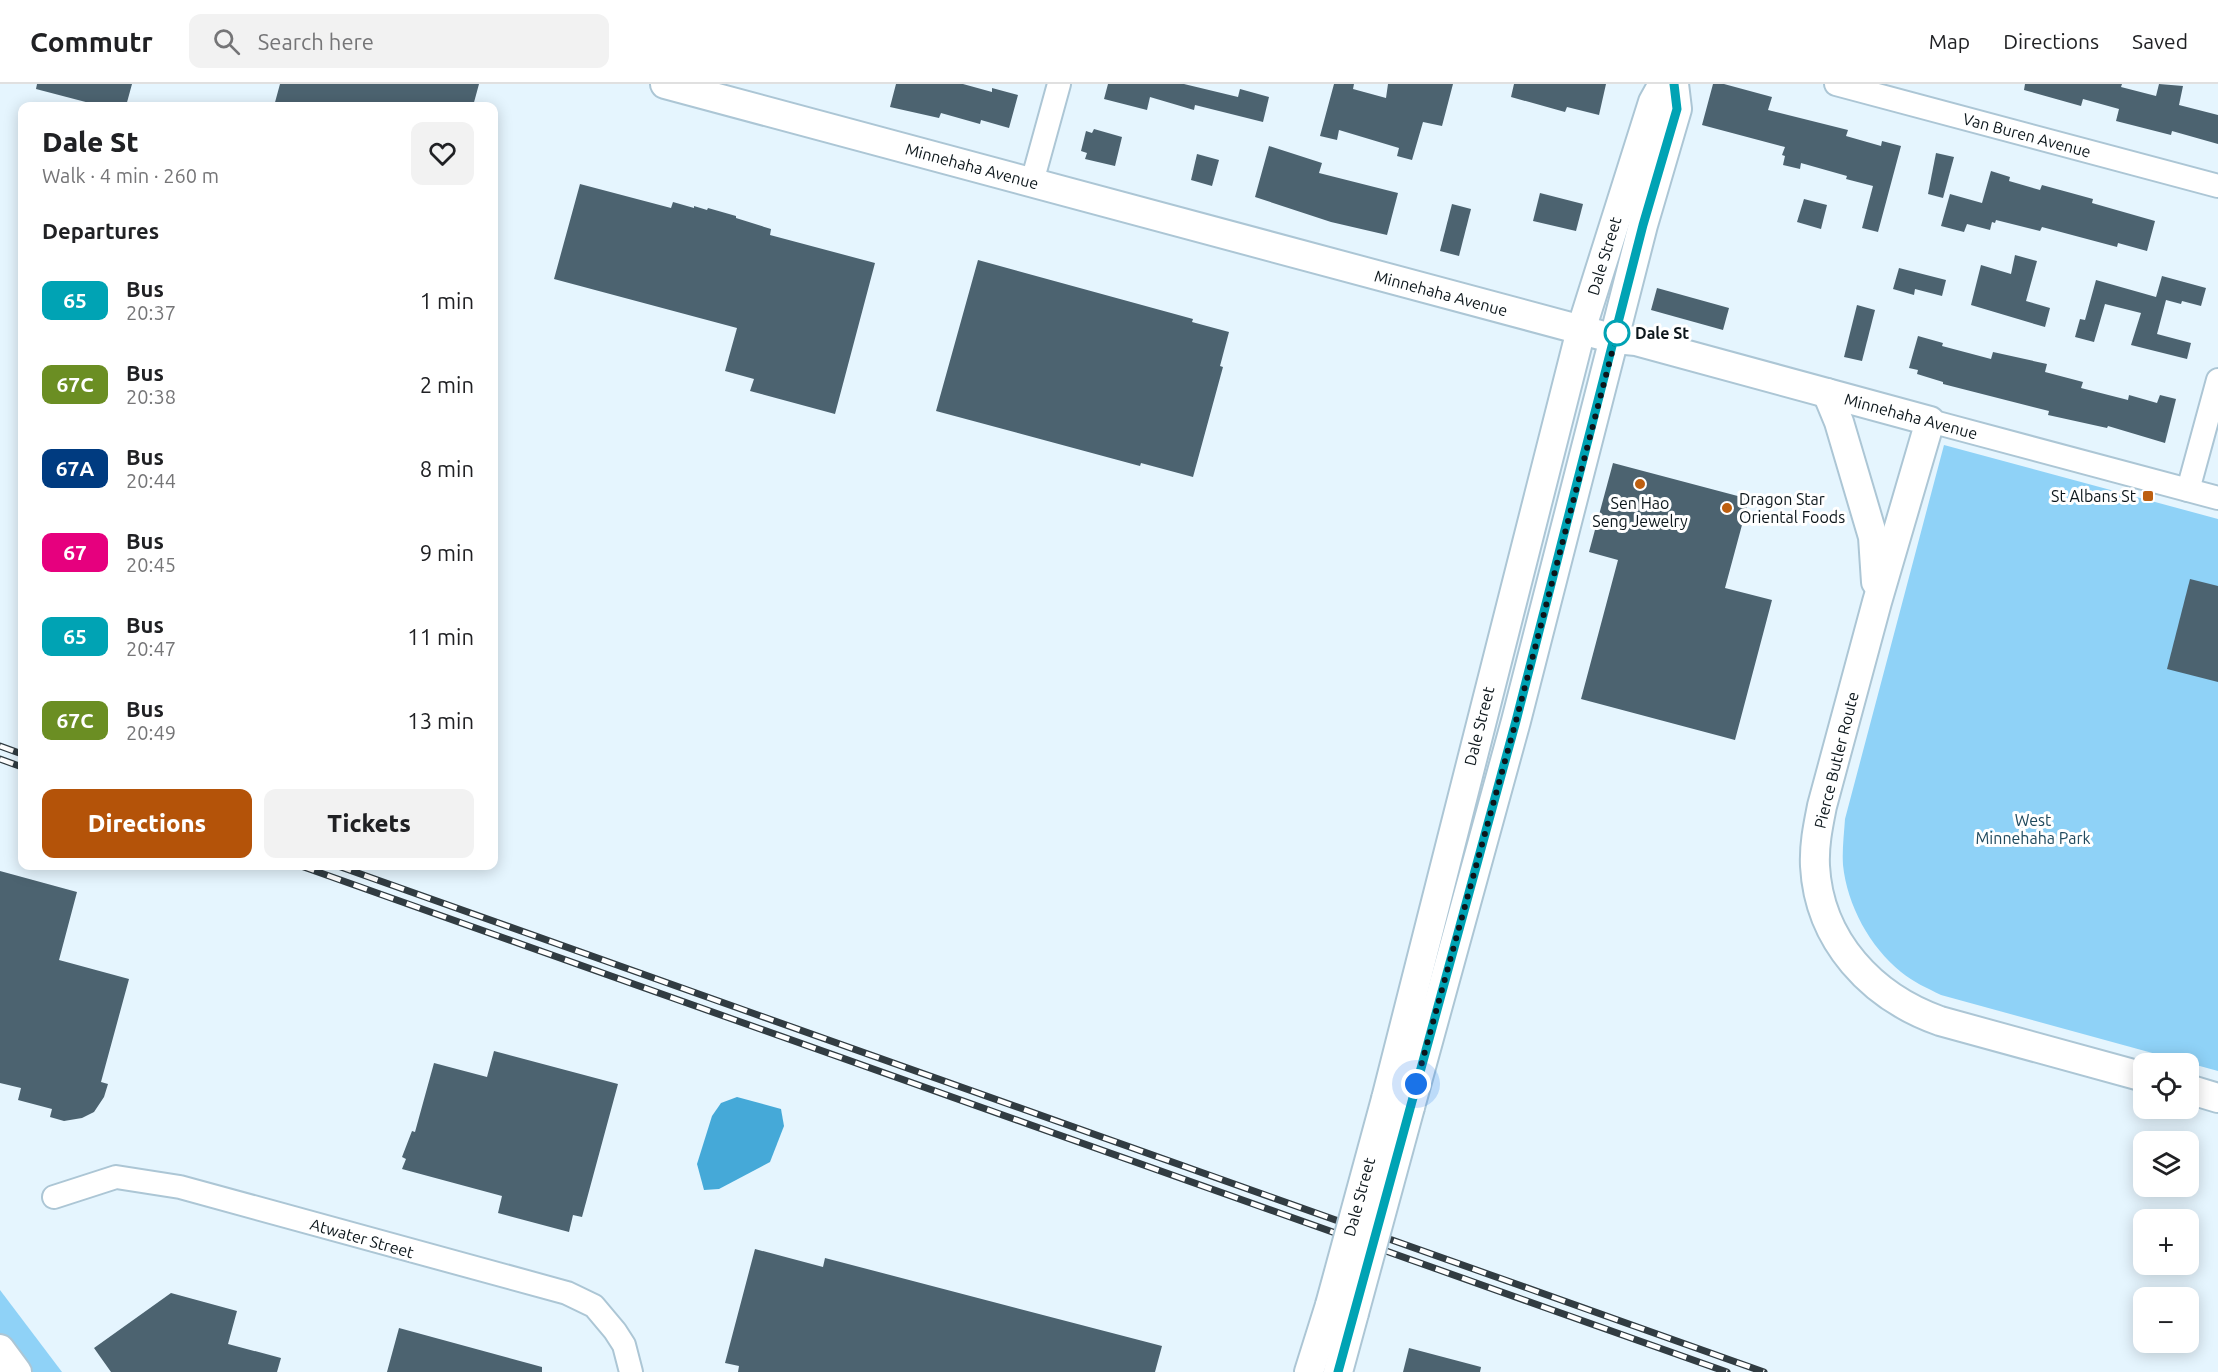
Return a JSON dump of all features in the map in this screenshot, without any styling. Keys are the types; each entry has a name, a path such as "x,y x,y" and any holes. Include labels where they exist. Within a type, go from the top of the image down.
{"main road":[{"name":"Minnehaha Avenue","path":"665,84 1581,330 1615,339 1636,341 1930,421"},
{"name":"Dale Street","path":"1338,1372 1342,1309 1398,1103 1581,330 1653,102 1664,84"},
{"name":"Dale Street","path":"1398,1103 1516,721 1643,225 1677,109 1674,84"},
{"path":"1827,393 1839,422 1873,537 1877,602"},
{"name":"Pierce Butler Route","path":"1930,421 1821,806 1816,838 1815,867 1821,902 1829,924 1843,949 1861,972 1894,1000 1920,1014 2133,1074"},
{"path":"2199,1092 2218,1098"},
{"name":"Dale Street","path":"1309,1372 1342,1309"},
{"path":"0,1349 17,1372"}],"street":[{"path":"1032,182 1059,84"},
{"name":"Van Buren Avenue","path":"1836,84 2218,186"},
{"path":"2188,490 2218,381"},
{"name":"Minnehaha Avenue","path":"1930,421 2218,498"},
{"name":"Atwater Street","path":"54,1197 116,1177 180,1187 567,1293 594,1306 615,1330 624,1345 631,1372"}],"green space":[{"name":"West Minnehaha Park","path":"1944,445 2218,519 2218,1071 2199,1066 2199,1053 2152,1053 1941,995 1910,979 1879,950 1855,910 1845,880 1843,865 1845,819"},
{"path":"0,1290 62,1372 0,1372"}],"shaded area":[{"path":"737,1097 781,1109 784,1126 770,1162 719,1189 704,1190 697,1164 712,1116 721,1103"}],"building":[{"path":"37,84 132,84 127,102 86,102 36,89"},
{"path":"280,84 479,84 474,102 275,102"},
{"path":"896,84 963,84 992,92 992,88 1018,95 1009,128 981,120 980,124 941,113 939,118 890,107"},
{"path":"1108,84 1184,84 1238,97 1240,89 1269,97 1263,122 1195,105 1194,110 1150,97 1147,110 1104,99"},
{"path":"1334,84 1354,84 1353,89 1386,98 1388,84 1453,84 1442,126 1423,122 1412,160 1397,156 1399,148 1339,130 1337,140 1320,136"},
{"path":"1514,84 1606,84 1599,115 1567,107 1565,112 1511,97"},
{"path":"1713,84 1724,84 1772,97 1768,110 1848,130 1846,136 1881,146 1882,141 1901,146 1878,232 1862,228 1873,186 1801,163 1800,169 1783,165 1785,156 1782,155 1785,147 1702,125"},
{"path":"2025,84 2122,84 2121,87 2156,96 2159,84 2183,86 2179,105 2218,115 2218,144 2172,131 2171,135 2116,121 2119,109 2083,99 2081,106 2024,90"},
{"path":"1094,129 1122,137 1115,166 1085,159 1087,153 1081,151 1086,131 1092,133"},
{"path":"1269,146 1322,163 1319,173 1398,193 1387,235 1331,222 1255,197"},
{"path":"1936,153 1954,157 1943,198 1928,194"},
{"path":"1197,154 1219,160 1212,186 1191,180"},
{"path":"1991,171 2010,177 2009,181 2040,190 2042,185 2093,199 2092,203 2155,221 2147,251 2118,243 2117,247 2042,227 2040,231 1996,220 1995,223 1992,222 1990,230 1967,224 1964,232 1941,226 1950,194 1982,203"},
{"path":"580,184 671,208 673,202 694,208 694,206 707,210 708,208 771,229 770,235 875,263 835,414 750,391 754,379 725,371 737,328 554,279"},
{"path":"1540,193 1583,204 1576,231 1533,221"},
{"path":"1804,199 1827,205 1821,229 1797,222"},
{"path":"1452,204 1471,209 1459,256 1440,251"},
{"path":"2015,255 2037,261 2026,301 2050,308 2045,327 1971,305 1981,265 2011,274"},
{"path":"978,260 1193,319 1192,322 1229,332 1220,366 1223,367 1193,477 1141,463 1140,466 936,411"},
{"path":"1899,268 1946,280 1942,296 1915,289 1914,295 1893,289"},
{"path":"2162,276 2206,288 2201,306 2166,300 2157,334 2191,343 2187,359 2131,345 2141,313 2105,304 2094,342 2075,337 2080,319 2085,320 2096,280 2156,297"},
{"path":"1657,288 1729,308 1723,330 1651,310"},
{"path":"1857,305 1875,310 1862,361 1844,357"},
{"path":"1918,336 1943,343 1942,346 1991,359 1993,352 2047,364 2045,372 2083,382 2081,388 2128,400 2129,395 2157,403 2160,395 2176,399 2165,443 2108,426 2107,428 2048,415 2049,411 1943,384 1943,382 1917,374 1918,370 1909,368"},
{"path":"1613,463 1749,499 1725,588 1772,600 1735,740 1581,699 1618,560 1589,552"},
{"path":"2190,579 2218,586 2218,682 2167,669"},
{"path":"0,871 77,892 59,960 129,979 101,1082 108,1084 104,1097 94,1112 82,1118 64,1121 50,1117 52,1109 18,1100 21,1088 0,1083"},
{"path":"494,1051 618,1084 582,1217 573,1215 569,1232 498,1213 502,1196 402,1169 406,1159 402,1157 412,1131 415,1132 434,1063 487,1077"},
{"path":"755,1249 823,1267 825,1258 1162,1346 1155,1372 738,1372 739,1366 725,1363"},
{"path":"171,1293 237,1311 228,1344 281,1358 277,1372 111,1372 94,1348"},
{"path":"399,1328 542,1367 542,1372 387,1372"},
{"path":"1409,1348 1481,1367 1480,1372 1403,1372"}],"railway":[{"path":"0,746 18,753"},
{"path":"0,759 18,766"},
{"path":"312,870 1727,1372"},
{"path":"349,870 1764,1372"}],"bus line":[{"name":"65","path":"1338,1372 1516,721 1643,225 1677,109 1674,84"}],"place":[{"name":"Dale St","path":"1617,333"},
{"name":"Sen Hao Seng Jewelry","path":"1640,484"},
{"name":"St Albans St","path":"2148,496"},
{"name":"Dragon Star Oriental Foods","path":"1727,508"}],"route":[{"path":"1416,1084 1516,721 1617,333"}]}
